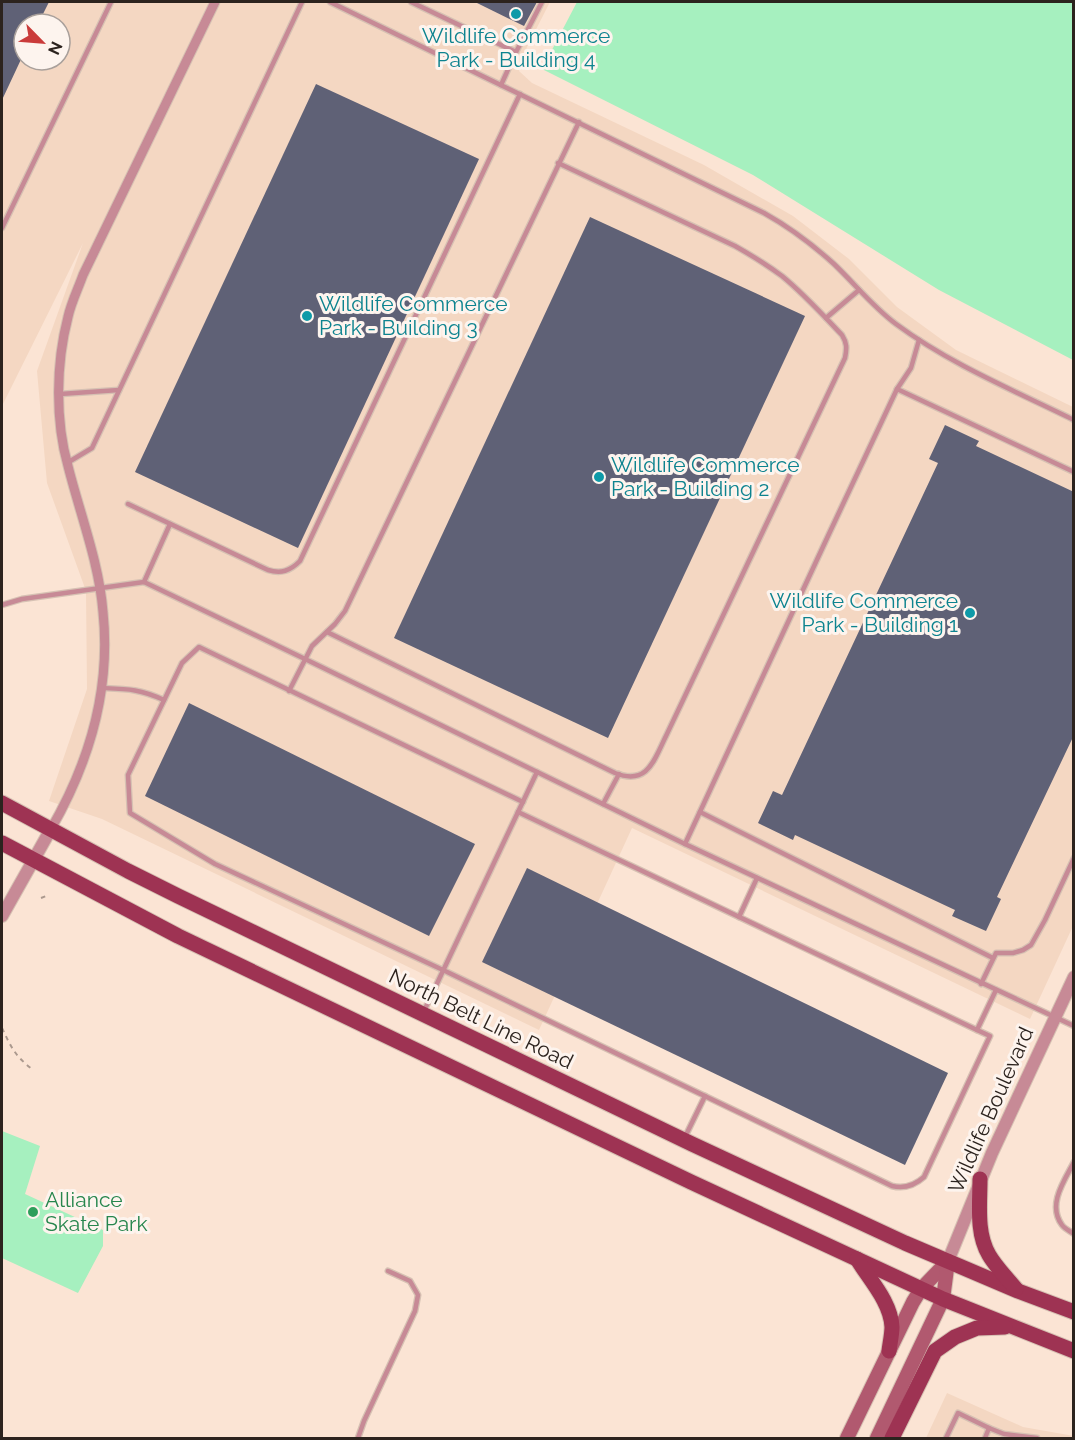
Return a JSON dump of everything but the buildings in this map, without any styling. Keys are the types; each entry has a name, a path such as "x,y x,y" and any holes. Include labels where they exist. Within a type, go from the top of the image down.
{"main road":[{"name":"North Belt Line Road","path":"2,803 136,875 684,1140 905,1243 1074,1312"},
{"path":"2,843 178,936 692,1182 921,1289 1074,1351"},
{"path":"980,1179 982,1239 989,1255 1018,1291"},
{"path":"856,1259 890,1313 892,1326 889,1351"},
{"path":"847,1438 921,1289 948,1261"},
{"path":"877,1438 944,1299 948,1261"},
{"path":"892,1438 935,1351 956,1337 977,1328 1012,1327"}],"street":[{"path":"2,916 66,801 87,753 102,688 103,609 95,561 67,463 60,420 60,354 68,315 83,274 215,2"},
{"name":"Wildlife Boulevard","path":"948,1261 980,1179 1074,977"}],"lane":[{"path":"2,228 111,2"},
{"path":"67,463 92,448 302,2"},
{"path":"330,2 777,220 818,250 882,312 919,340 958,364 1074,420"},
{"path":"411,2 516,52"},
{"path":"501,85 542,2"},
{"path":"128,504 268,570 287,571 300,561 520,94"},
{"path":"289,691 312,646 345,611 579,122"},
{"path":"327,632 619,774 636,777 645,772 654,761 845,357 847,342 826,318 783,277 748,253 558,163"},
{"path":"826,318 860,290"},
{"path":"685,844 897,389 911,368 919,340"},
{"path":"897,389 1074,472"},
{"path":"60,394 119,390"},
{"path":"144,582 170,524"},
{"path":"2,605 22,599 144,582 685,844 1074,1026"},
{"path":"518,812 990,1036 924,1177 909,1186 900,1188 892,1186 443,970 215,864 130,813 128,775 182,663 199,648 523,802"},
{"path":"102,688 132,689 147,692 164,700"},
{"path":"422,1014 537,772"},
{"path":"603,804 619,774"},
{"path":"699,813 993,958"},
{"path":"981,984 996,953 1013,953 1031,945 1074,858"},
{"path":"739,917 757,878"},
{"path":"977,1030 996,990"},
{"path":"684,1140 705,1096"},
{"path":"1074,1161 1058,1194 1055,1211 1063,1226 1074,1234"},
{"path":"358,1438 415,1311 418,1295 410,1281 388,1271"},
{"path":"946,1438 958,1413 1004,1434 1037,1438"},
{"path":"985,1438 990,1428"}],"path":[{"path":"41,898 49,895"},
{"path":"2,1028 12,1050 32,1069"}],"shaded area":[{"path":"2,2 550,2 527,47 519,71 532,83 704,165 793,216 849,259 897,307 956,350 1073,407 1073,926 1030,1019 632,828 539,1030 102,819 49,801 87,689 86,591 47,483 37,371 83,243 2,406"},
{"path":"947,1393 1023,1427 1074,1436 1073,1438 926,1438"}],"green space":[{"path":"577,2 1073,2 1073,360 939,290 753,175 542,69"},
{"name":"Alliance Skate Park","path":"2,1131 40,1146 25,1194 103,1230 103,1246 78,1293 2,1258"}],"place":[{"name":"Wildlife Commerce Park - Building 4","path":"516,14"},
{"name":"Wildlife Commerce Park - Building 3","path":"307,316"},
{"name":"Wildlife Commerce Park - Building 2","path":"599,477"},
{"name":"Wildlife Commerce Park - Building 1","path":"970,613"},
{"name":"Alliance Skate Park","path":"33,1212"}]}
